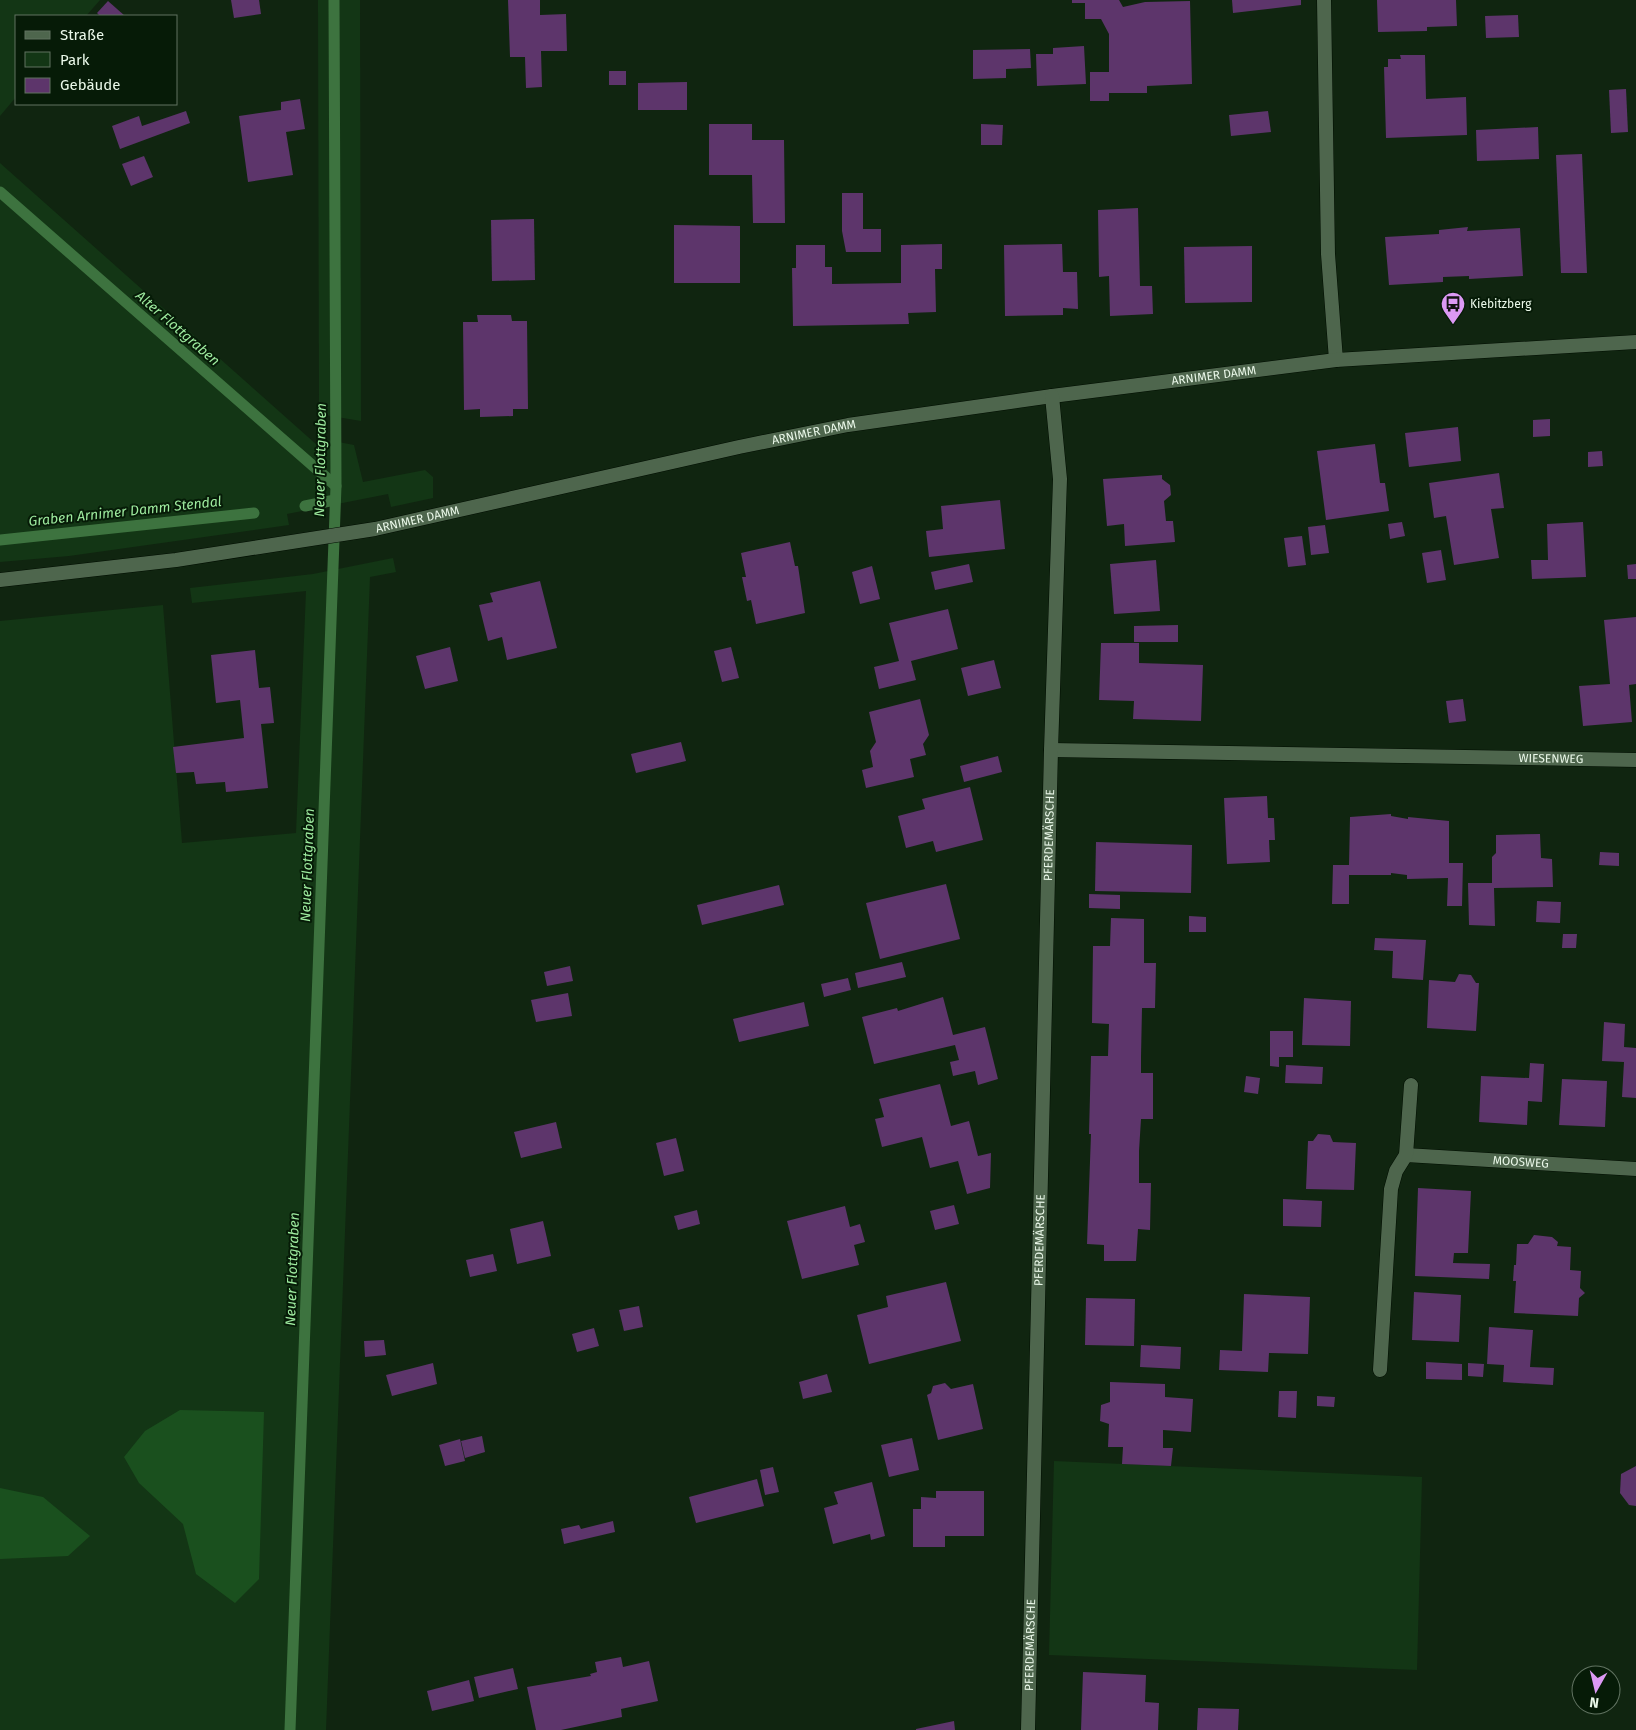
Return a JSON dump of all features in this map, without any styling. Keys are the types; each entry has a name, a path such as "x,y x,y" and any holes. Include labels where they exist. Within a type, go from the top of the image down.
{"street":[{"path":"1324,0 1328,254 1336,360"},
{"name":"ARNIMER DAMM","path":"0,580 176,560 296,543 375,529 775,439 848,425 1052,396 1336,360 1636,342"},
{"name":"PFERDEMÄRSCHE","path":"1028,1730 1051,750 1060,479 1052,396"},
{"name":"WIESENWEG","path":"1051,750 1636,760"},
{"path":"1380,1370 1391,1189 1396,1171 1406,1155 1410,1085"},
{"name":"MOOSWEG","path":"1406,1155 1636,1169"}],"green space":[{"path":"0,0 100,0 87,15 15,15 15,98 0,116"},
{"path":"318,0 360,0 361,421 325,415 319,403"},
{"path":"0,163 317,445 318,438 354,445 363,482 425,470 433,477 433,498 391,507 388,494 287,514 289,525 69,556 0,562"},
{"path":"393,558 396,572 370,577 326,1730 0,1730 0,621 163,605 182,843 296,833 306,591 192,603 190,588 313,574"},
{"path":"180,1410 264,1412 259,1579 235,1603 196,1574 183,1524 139,1483 124,1457 145,1431"},
{"path":"1054,1461 1422,1477 1417,1670 1049,1655"},
{"path":"0,1488 43,1497 90,1536 68,1556 0,1559"}],"building":[{"path":"231,0 259,0 261,14 234,18"},
{"path":"508,0 540,0 540,15 566,14 567,51 541,51 542,87 526,88 525,57 510,57"},
{"path":"1072,0 1119,0 1123,7 1145,2 1190,1 1192,84 1147,86 1147,93 1109,93 1109,101 1090,101 1090,72 1109,72 1109,34 1101,19 1085,19 1085,3 1072,3"},
{"path":"1232,0 1301,0 1301,5 1233,13"},
{"path":"1377,0 1456,0 1457,26 1427,27 1427,31 1378,32"},
{"path":"108,1 124,15 99,15 97,13"},
{"path":"1518,15 1519,37 1486,38 1485,16"},
{"path":"1084,46 1086,84 1037,86 1036,54 1053,54 1053,48"},
{"path":"1030,49 1031,68 1006,69 1006,78 973,79 973,50"},
{"path":"1400,55 1425,55 1426,99 1466,97 1467,135 1386,138 1384,67 1388,67 1388,59 1401,59"},
{"path":"609,71 626,71 626,85 609,85"},
{"path":"687,82 687,110 638,110 638,83"},
{"path":"1626,89 1628,132 1611,133 1609,90"},
{"path":"300,99 305,129 286,132 293,175 248,182 239,116 281,110 281,102"},
{"path":"186,111 190,123 120,149 112,126 139,116 142,126"},
{"path":"1268,111 1271,132 1231,136 1229,115"},
{"path":"709,124 752,124 752,140 784,140 785,223 753,223 752,175 709,175"},
{"path":"981,124 1003,125 1002,145 981,145"},
{"path":"1538,127 1539,159 1477,161 1476,130"},
{"path":"1582,154 1587,273 1561,273 1556,155"},
{"path":"144,156 153,177 131,186 122,164"},
{"path":"842,193 863,193 863,229 881,229 881,252 846,252 842,231"},
{"path":"1138,208 1140,286 1152,286 1153,314 1110,316 1109,276 1099,277 1098,210"},
{"path":"534,219 535,280 492,281 491,220"},
{"path":"674,225 740,226 740,283 674,283"},
{"path":"1468,227 1467,231 1520,228 1523,276 1469,279 1469,276 1443,277 1443,282 1389,285 1385,237 1439,234 1439,230"},
{"path":"942,244 942,269 935,269 936,312 908,313 909,324 793,326 792,268 796,268 796,245 825,245 825,267 832,267 832,284 901,283 901,245"},
{"path":"1062,244 1063,272 1077,272 1078,309 1063,308 1063,315 1005,316 1004,245"},
{"path":"1252,246 1252,302 1185,303 1184,247"},
{"path":"477,315 511,315 512,321 527,321 528,409 513,409 513,416 480,417 480,409 464,410 463,322 478,322"},
{"path":"1550,419 1550,436 1533,437 1533,420"},
{"path":"1458,427 1461,461 1409,467 1405,433"},
{"path":"1375,444 1380,483 1385,483 1389,511 1326,520 1317,451"},
{"path":"1602,451 1603,466 1588,467 1588,452"},
{"path":"1499,473 1504,508 1491,509 1499,558 1454,565 1446,516 1434,518 1429,483"},
{"path":"1162,475 1162,479 1170,485 1171,495 1164,501 1166,521 1173,521 1175,542 1125,546 1124,524 1107,526 1103,479"},
{"path":"1000,500 1005,549 929,557 926,531 943,529 941,506"},
{"path":"1402,522 1405,536 1390,539 1388,524"},
{"path":"1583,522 1586,577 1532,579 1531,560 1548,560 1547,524"},
{"path":"1325,525 1329,553 1311,555 1308,527"},
{"path":"1302,536 1306,565 1288,567 1284,538"},
{"path":"790,542 795,566 798,566 805,613 756,624 751,600 747,601 742,577 746,577 741,553"},
{"path":"1441,550 1446,580 1427,583 1422,553"},
{"path":"1156,560 1160,611 1114,614 1110,564"},
{"path":"969,564 973,582 935,590 931,572"},
{"path":"1636,564 1636,579 1628,579 1627,565"},
{"path":"872,566 880,599 860,604 852,572"},
{"path":"540,581 557,648 507,660 502,637 488,641 479,605 493,602 490,593"},
{"path":"948,609 958,649 911,661 916,680 879,689 874,667 899,661 889,623"},
{"path":"1636,617 1636,684 1629,685 1632,722 1583,726 1579,686 1610,684 1604,620"},
{"path":"1178,625 1178,642 1134,642 1134,626"},
{"path":"1101,643 1139,643 1139,663 1203,665 1201,721 1133,719 1134,701 1099,700"},
{"path":"450,647 458,681 425,689 416,656"},
{"path":"731,647 739,678 722,682 714,651"},
{"path":"255,650 259,688 270,687 274,723 261,724 268,788 226,792 225,782 196,784 194,772 176,773 173,747 244,738 240,700 216,703 211,655"},
{"path":"994,660 1001,688 968,696 961,668"},
{"path":"920,699 929,735 923,744 926,755 910,759 914,777 866,788 862,770 873,767 870,751 876,742 869,712"},
{"path":"1463,699 1466,721 1449,723 1446,701"},
{"path":"681,742 686,761 636,773 631,754"},
{"path":"998,756 1002,772 964,782 960,766"},
{"path":"970,787 983,840 936,852 933,841 906,848 898,816 925,809 922,799"},
{"path":"1267,796 1268,818 1274,818 1275,840 1269,840 1270,862 1227,864 1224,798"},
{"path":"1391,814 1391,816 1408,819 1408,817 1449,821 1449,863 1463,863 1462,906 1447,906 1448,878 1407,879 1407,875 1391,873 1391,875 1349,875 1349,904 1332,904 1333,865 1349,865 1350,817"},
{"path":"1540,834 1541,858 1552,859 1553,887 1494,888 1495,926 1469,925 1468,883 1492,883 1492,857 1496,853 1496,835"},
{"path":"1096,842 1192,845 1191,893 1095,891"},
{"path":"1600,852 1619,853 1619,866 1599,865"},
{"path":"946,884 960,939 880,959 866,903"},
{"path":"779,885 784,905 702,925 697,905"},
{"path":"1089,894 1120,895 1120,909 1089,908"},
{"path":"1537,901 1561,902 1560,923 1536,922"},
{"path":"1189,916 1206,917 1206,932 1189,932"},
{"path":"1111,918 1144,919 1144,963 1156,963 1155,1008 1142,1008 1141,1073 1153,1073 1153,1119 1141,1119 1139,1183 1151,1183 1150,1230 1138,1229 1136,1261 1104,1261 1104,1245 1087,1244 1091,1134 1089,1134 1091,1056 1108,1056 1109,1024 1092,1023 1093,946 1110,946"},
{"path":"1563,934 1577,934 1576,948 1562,948"},
{"path":"1375,938 1426,940 1423,980 1392,978 1393,951 1374,950"},
{"path":"902,962 906,977 858,988 855,973"},
{"path":"570,966 573,981 547,986 544,972"},
{"path":"1459,974 1471,975 1476,983 1479,983 1476,1031 1427,1028 1429,980 1455,982"},
{"path":"848,978 851,990 824,997 821,984"},
{"path":"568,993 572,1016 536,1022 531,1000"},
{"path":"943,997 953,1035 985,1027 998,1079 978,1085 975,1071 953,1076 950,1062 959,1060 955,1045 874,1064 862,1017 897,1008 898,1011"},
{"path":"1304,998 1351,1001 1350,1046 1302,1045"},
{"path":"804,1002 809,1026 739,1042 733,1019"},
{"path":"1604,1022 1625,1024 1624,1047 1636,1048 1636,1098 1622,1097 1624,1062 1602,1061"},
{"path":"1270,1031 1293,1031 1293,1057 1279,1057 1279,1067 1270,1066"},
{"path":"1530,1063 1544,1064 1542,1102 1528,1101 1527,1125 1479,1122 1481,1076 1529,1078"},
{"path":"1286,1065 1323,1067 1322,1084 1285,1083"},
{"path":"1246,1076 1260,1078 1258,1094 1244,1092"},
{"path":"1562,1079 1607,1081 1605,1127 1559,1125"},
{"path":"940,1084 951,1126 969,1121 978,1156 991,1153 990,1188 967,1194 958,1161 930,1168 922,1137 882,1147 875,1119 884,1117 879,1099"},
{"path":"556,1122 562,1148 521,1158 514,1132"},
{"path":"1318,1134 1330,1135 1333,1142 1356,1143 1354,1190 1306,1189 1308,1141 1313,1141"},
{"path":"676,1138 684,1171 664,1176 656,1143"},
{"path":"1418,1188 1471,1191 1468,1253 1454,1253 1453,1263 1490,1264 1489,1279 1415,1276"},
{"path":"1283,1199 1322,1201 1321,1227 1283,1226"},
{"path":"954,1205 959,1224 935,1230 930,1211"},
{"path":"845,1206 850,1227 860,1224 865,1242 854,1245 859,1265 802,1279 787,1221"},
{"path":"697,1210 700,1224 678,1230 674,1216"},
{"path":"543,1221 551,1256 517,1264 510,1229"},
{"path":"1534,1235 1552,1237 1558,1242 1557,1246 1571,1247 1570,1270 1581,1271 1580,1288 1585,1293 1579,1298 1578,1316 1514,1313 1516,1281 1513,1281 1517,1244 1528,1244"},
{"path":"493,1254 497,1271 470,1277 466,1260"},
{"path":"946,1282 961,1341 869,1364 857,1315 888,1307 886,1296"},
{"path":"1414,1292 1461,1295 1459,1342 1412,1340"},
{"path":"1244,1294 1310,1297 1308,1354 1269,1353 1268,1372 1219,1370 1220,1350 1242,1351"},
{"path":"1086,1298 1135,1299 1134,1346 1085,1345"},
{"path":"639,1306 643,1327 624,1331 619,1310"},
{"path":"1489,1327 1533,1330 1530,1367 1554,1368 1553,1385 1503,1382 1504,1365 1487,1364"},
{"path":"594,1328 599,1346 577,1352 572,1334"},
{"path":"384,1340 386,1355 365,1357 364,1341"},
{"path":"1141,1345 1181,1347 1180,1369 1140,1367"},
{"path":"1426,1362 1462,1364 1462,1380 1426,1379"},
{"path":"433,1363 437,1384 392,1396 386,1375"},
{"path":"1468,1363 1484,1364 1483,1377 1468,1376"},
{"path":"827,1374 832,1392 803,1399 799,1382"},
{"path":"1110,1382 1165,1384 1165,1397 1193,1399 1191,1432 1163,1430 1163,1448 1173,1448 1171,1466 1122,1464 1123,1447 1108,1447 1109,1424 1100,1421 1101,1405 1110,1402"},
{"path":"945,1383 951,1389 973,1384 983,1429 938,1440 927,1395 931,1393 933,1386"},
{"path":"1279,1391 1297,1391 1296,1418 1278,1417"},
{"path":"1317,1396 1335,1397 1334,1407 1317,1406"},
{"path":"482,1436 485,1452 465,1458 461,1441"},
{"path":"912,1438 919,1470 889,1477 881,1445"},
{"path":"460,1439 465,1461 445,1466 439,1445"},
{"path":"1636,1466 1636,1506 1629,1505 1620,1493 1621,1474"},
{"path":"773,1467 779,1492 765,1495 760,1470"},
{"path":"757,1479 764,1506 696,1523 689,1497"},
{"path":"872,1482 885,1536 871,1540 870,1534 833,1544 824,1508 838,1504 834,1492"},
{"path":"936,1491 984,1491 984,1536 945,1536 945,1547 913,1547 913,1509 921,1509 921,1497 936,1498"},
{"path":"613,1521 615,1532 564,1544 561,1529 579,1525 581,1529"},
{"path":"621,1657 623,1667 649,1661 658,1701 621,1709 622,1717 561,1730 536,1730 527,1687 591,1676 590,1674 597,1672 595,1662"},
{"path":"513,1668 518,1689 479,1698 474,1677"},
{"path":"1083,1672 1146,1675 1145,1702 1159,1703 1158,1730 1081,1730"},
{"path":"469,1680 474,1701 432,1711 427,1691"},
{"path":"1198,1708 1239,1709 1238,1730 1197,1730"},
{"path":"954,1721 955,1730 916,1730 916,1729"}],"waterway":[{"name":"Neuer Flottgraben","path":"290,1730 336,486 334,0"},
{"name":"Alter Flottgraben","path":"0,192 336,486"},
{"name":"Graben Arnimer Damm Stendal","path":"305,506 335,500"},
{"name":"Graben Arnimer Damm Stendal","path":"0,540 254,513"}],"place":[{"name":"Kiebitzberg","path":"1453,325"}]}
